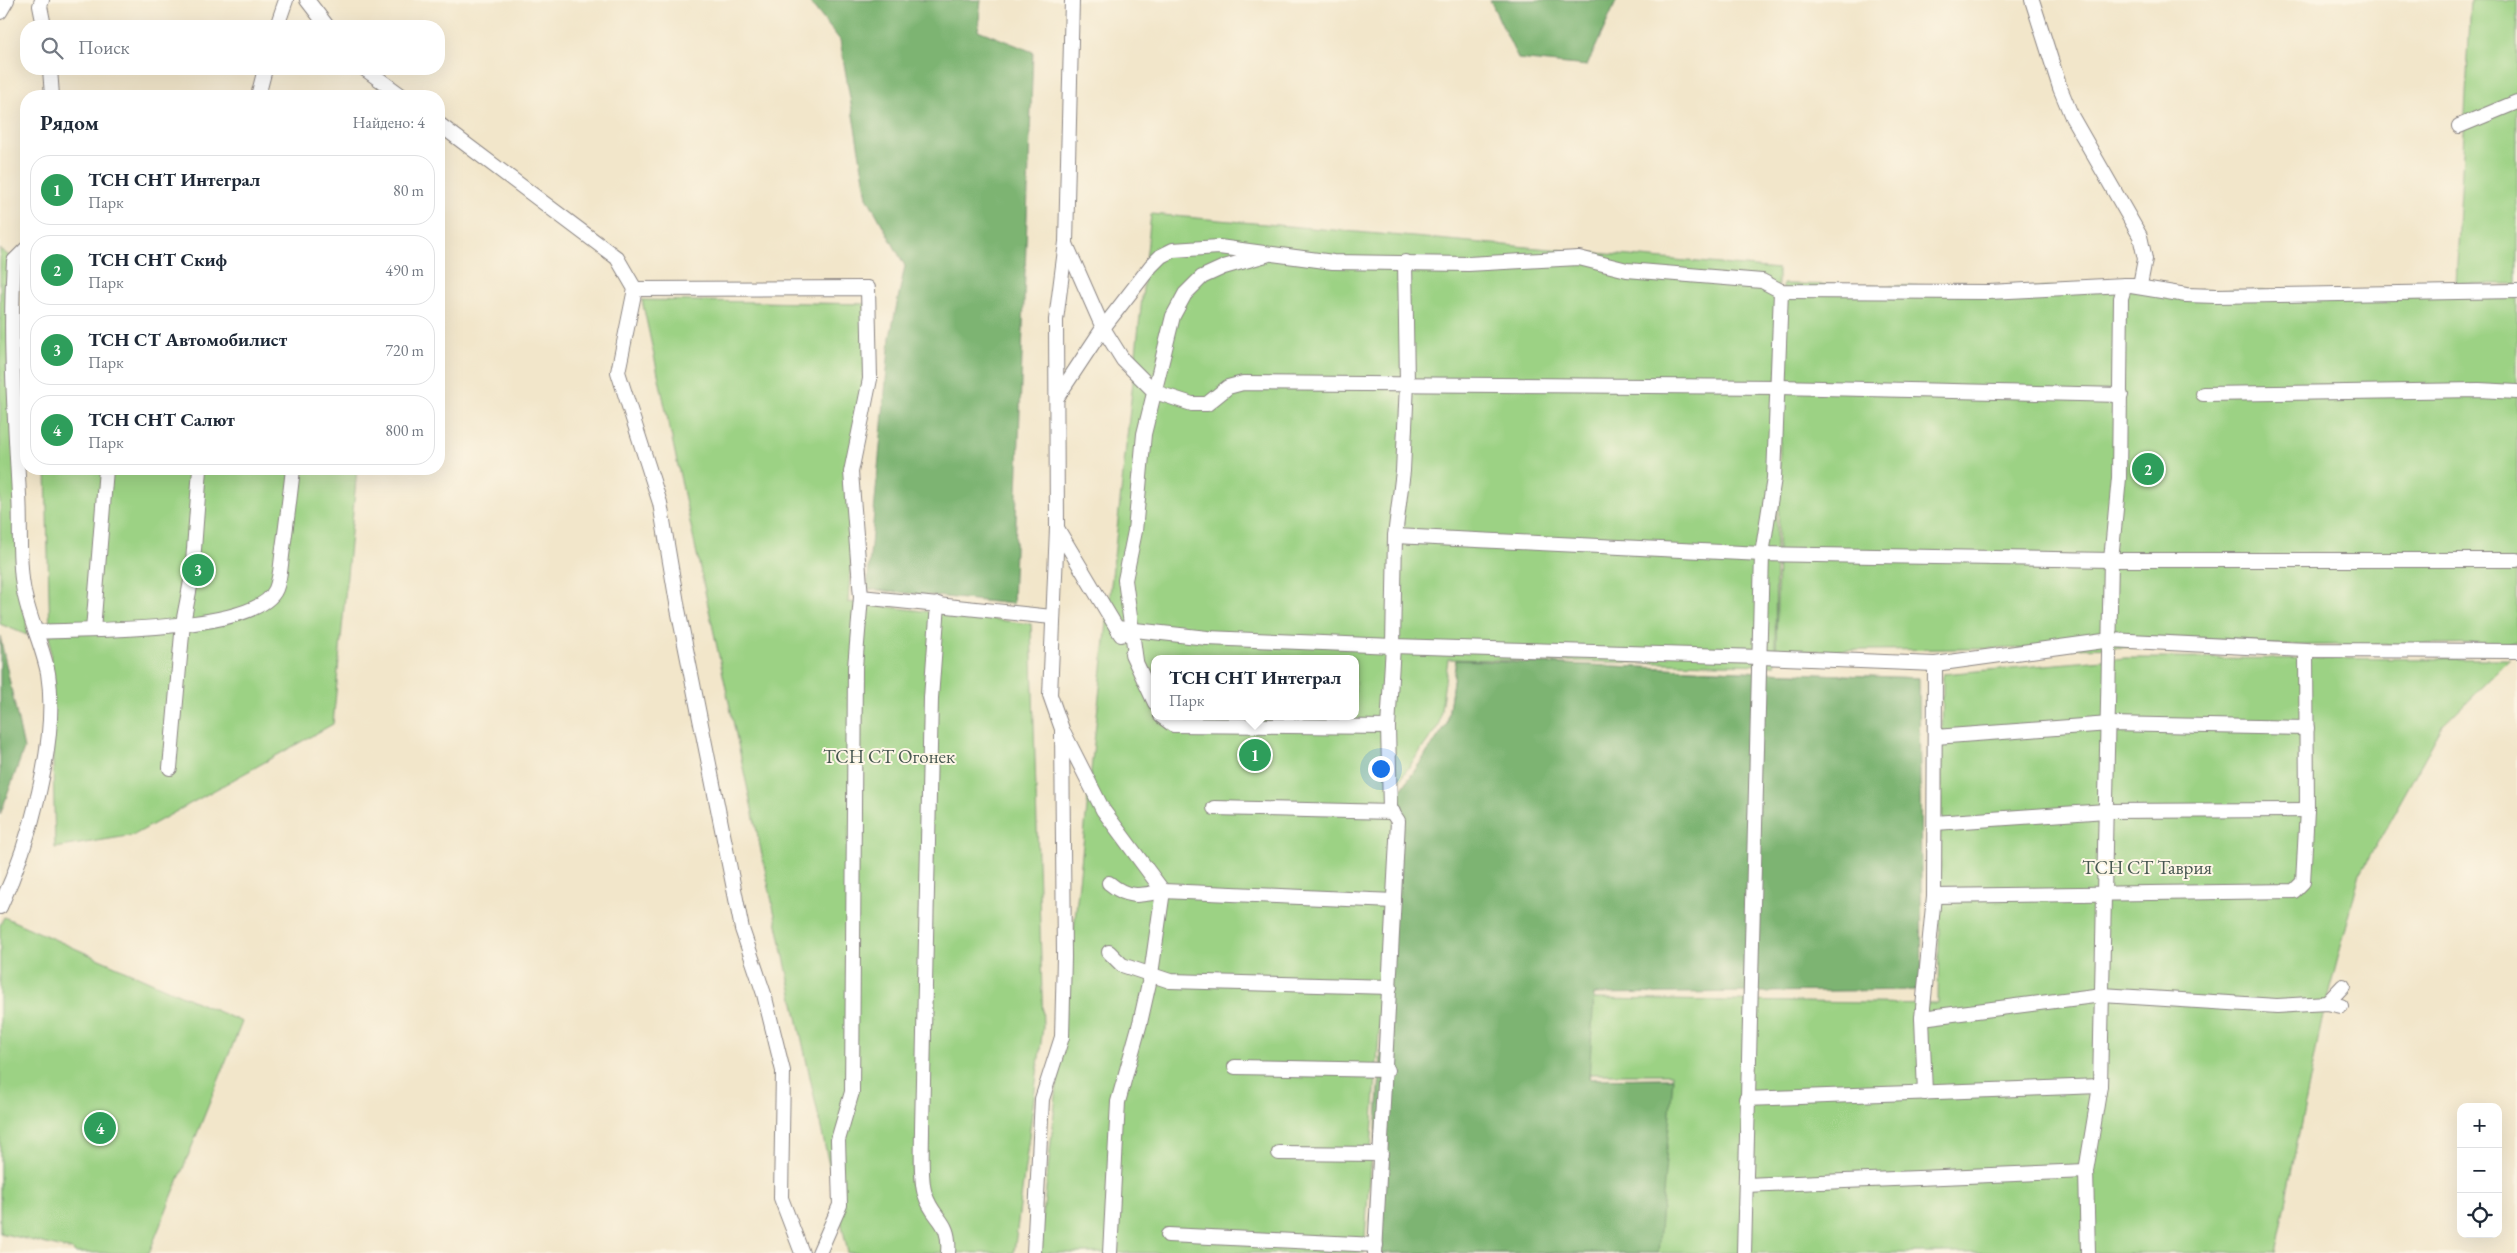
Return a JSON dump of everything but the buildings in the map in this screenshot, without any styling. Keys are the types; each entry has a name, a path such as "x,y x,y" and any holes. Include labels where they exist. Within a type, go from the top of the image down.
{"street":[{"path":"0,12 7,0"},
{"path":"42,0 40,6 43,20"},
{"path":"279,20 286,0"},
{"path":"307,0 322,20"},
{"path":"1072,0 1066,242 1056,320 1058,396 1057,528 1050,695 1062,729 1103,810 1163,891 1151,974 1140,1023 1118,1102 1110,1253"},
{"path":"1058,396 1103,328 1150,266 1161,256 1173,250 1219,246 1333,262 1468,264 1578,258 1628,270 1762,280 1781,291 1989,292 2140,285 2145,259 2140,236 2072,117 2060,88 2032,0"},
{"path":"50,75 52,90"},
{"path":"260,90 263,75"},
{"path":"374,75 394,90"},
{"path":"2460,126 2517,102"},
{"path":"445,129 617,258 635,289 618,372 660,503 678,608 742,929 764,994 783,1071 781,1198 802,1253"},
{"path":"1066,242 1103,328 1123,360 1155,392 1192,404 1207,404 1228,387 1243,383 1778,387 2121,395"},
{"path":"1136,661 1125,580 1135,531 1144,434 1173,316 1185,294 1202,278 1224,267 1271,253"},
{"path":"0,907 10,886 38,796 49,728 51,700 48,672 23,586 12,379 11,309 14,261 20,254"},
{"path":"1168,1236 1375,1249 1387,1070 1398,821 1390,808 1388,727 1393,646 1395,536 1403,471 1407,383 1405,262"},
{"path":"2125,285 2186,295 2216,296 2517,291"},
{"path":"2088,1253 2086,1171 2100,1086 2111,640 2111,560 2119,478 2121,298 2125,285"},
{"path":"635,289 868,288 870,378 851,472 861,597 855,667 852,1092 838,1140 840,1205 819,1253"},
{"path":"1744,1253 1746,1099 1762,554 1774,478 1781,291"},
{"path":"2203,394 2479,390 2517,392"},
{"path":"93,630 106,475"},
{"path":"170,768 183,623 192,576 200,475"},
{"path":"37,632 136,630 229,617 262,606 270,599 279,579 293,475"},
{"path":"1057,528 1136,661 1151,694"},
{"path":"1395,536 1762,554 2111,560 2517,560"},
{"path":"861,597 1052,617"},
{"path":"938,604 931,698 922,1129 924,1193 932,1210 946,1228 949,1239 948,1253"},
{"path":"1117,628 1207,638 1393,646 1760,656 1935,664 2111,640 2306,650 2517,651"},
{"path":"1934,896 2294,891 2303,882 2307,810 2306,650"},
{"path":"1926,1093 1922,1018 1934,896 1935,664"},
{"path":"1166,720 1173,725 1388,727"},
{"path":"1935,736 2108,724 2307,728"},
{"path":"1034,1253 1042,1099 1062,1037 1064,957 1062,729"},
{"path":"1214,808 1393,812"},
{"path":"1934,823 2106,811 2307,810"},
{"path":"1109,883 1121,893 1143,895 1163,891 1394,901"},
{"path":"1109,952 1122,966 1170,981 1390,986"},
{"path":"2327,1003 2344,986"},
{"path":"1922,1018 2102,995 2277,1006 2327,1003 2341,1006"},
{"path":"1235,1067 1387,1070"},
{"path":"1746,1099 2100,1086"},
{"path":"1279,1153 1381,1154"},
{"path":"1746,1185 2086,1171"}],"green space":[{"path":"808,0 981,0 978,30 1033,52 1013,604 867,589 890,337 905,266 867,197 840,40"},
{"path":"1490,0 1617,0 1587,66 1518,59"},
{"path":"2471,0 2517,0 2517,284 2456,284"},
{"path":"1151,214 1778,269 1775,665 1448,659 1439,725 1396,785 1364,1253 1039,1253"},
{"path":"0,249 12,258 27,635 0,624"},
{"path":"1783,284 2517,295 2517,643 1776,651"},
{"name":"ТСН СТ Огонек","path":"642,300 869,304 848,602 1031,624 1043,1027 1014,1253 848,1253"},
{"path":"46,475 356,475 333,724 134,835 55,848"},
{"path":"0,636 24,749 0,815"},
{"name":"ТСН СТ Таврия","path":"2125,658 2510,659 2443,725 2360,874 2323,1015 2275,1253 1369,1253 1397,796 1447,724 1456,660 1919,678 1594,995 1593,999 1938,1004 1943,674","holes":["1590,1074 1672,1074 1672,1078 1589,1079"]},
{"path":"1456,660 1919,678 1922,990 1594,994 1589,1079 1673,1078 1658,1253 1369,1253 1397,796 1447,724"},
{"path":"4,917 242,1022 149,1253 75,1253 72,1250 0,1233 0,925"}],"place":[{"name":"ТСН СНТ Скиф","path":"2148,469"},
{"name":"ТСН СТ Автомобилист","path":"198,570"},
{"name":"ТСН СНТ Интеграл","path":"1255,755"},
{"name":"ТСН СНТ Салют","path":"100,1128"}]}
